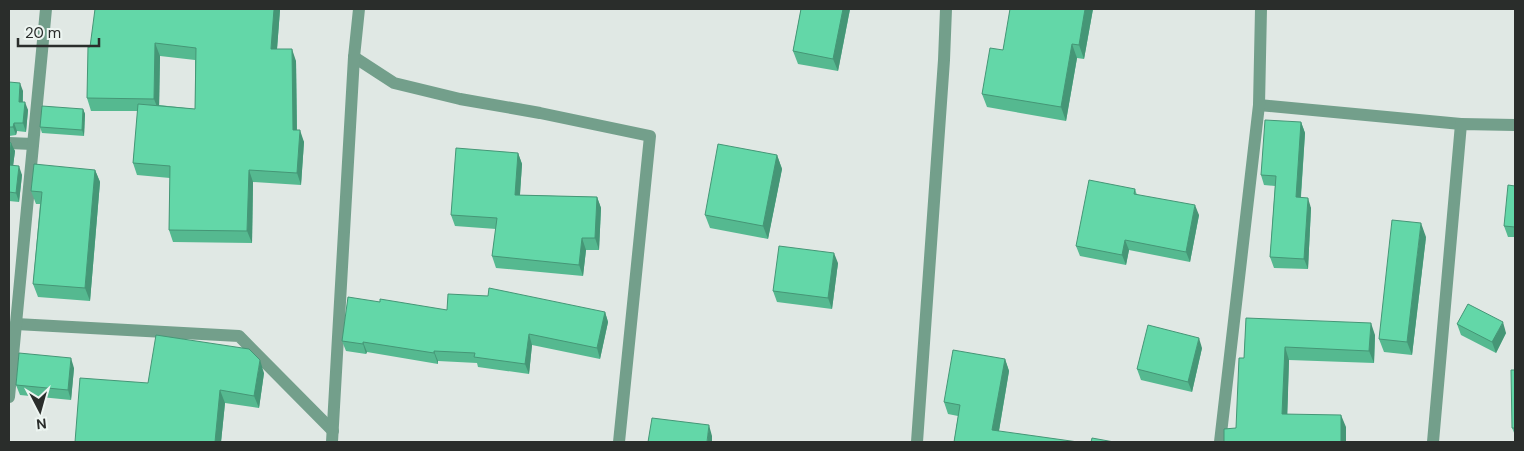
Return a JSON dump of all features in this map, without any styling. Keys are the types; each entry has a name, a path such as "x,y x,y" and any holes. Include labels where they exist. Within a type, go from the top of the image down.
{"street":[{"path":"9,397 46,9"},
{"path":"332,437 354,57 359,9"},
{"path":"917,442 946,9"},
{"path":"1220,442 1259,105 1261,9"},
{"path":"354,57 394,83 460,99 540,113 650,136 620,442"},
{"path":"1259,105 1461,124 1515,125"},
{"path":"1433,442 1461,124"},
{"path":"9,143 33,144"},
{"path":"16,324 239,336 332,437"}],"building":[{"path":"95,9 274,9 271,49 292,49 293,130 300,130 297,173 249,170 247,231 169,230 170,166 133,163 138,104 195,109 196,48 155,43 154,99 87,98 88,47 90,47"},
{"path":"801,9 843,9 833,59 793,51"},
{"path":"1010,9 1085,9 1079,45 1072,44 1061,107 982,94 990,48 1003,50"},
{"path":"9,82 20,83 19,102 25,102 23,123 14,123 13,127 9,127"},
{"path":"42,106 83,109 82,130 40,127"},
{"path":"1265,120 1301,122 1296,197 1308,198 1304,259 1270,257 1276,176 1261,175"},
{"path":"9,142 11,143 9,165"},
{"path":"718,144 777,155 763,226 705,215"},
{"path":"456,148 518,153 515,195 597,197 595,238 582,238 579,265 492,256 497,218 451,215"},
{"path":"34,164 95,170 85,288 33,284 42,192 31,191"},
{"path":"9,165 19,166 16,193 9,192"},
{"path":"1089,180 1135,189 1134,194 1195,205 1186,252 1125,240 1122,255 1076,246"},
{"path":"1508,185 1515,186 1515,227 1504,226"},
{"path":"1392,220 1421,223 1407,342 1379,339"},
{"path":"779,246 834,253 828,298 773,291"},
{"path":"489,288 605,312 597,348 529,334 525,364 474,357 475,353 434,351 434,353 363,342 363,344 342,341 348,297 380,302 380,299 447,310 448,294 488,296"},
{"path":"1468,304 1503,322 1492,342 1457,324"},
{"path":"1246,318 1371,323 1369,351 1285,347 1282,414 1341,415 1341,442 1224,442 1224,429 1236,428 1239,358 1244,358"},
{"path":"1148,325 1199,338 1188,382 1137,369"},
{"path":"156,335 249,349 260,360 254,396 220,390 215,442 75,442 80,378 148,383"},
{"path":"953,350 1005,359 992,430 1078,442 954,442 960,405 944,402"},
{"path":"19,353 71,358 68,390 16,385"},
{"path":"1511,370 1515,370 1515,428 1512,428"},
{"path":"652,418 709,425 707,442 648,442"},
{"path":"1092,438 1114,442 1091,442"}]}
